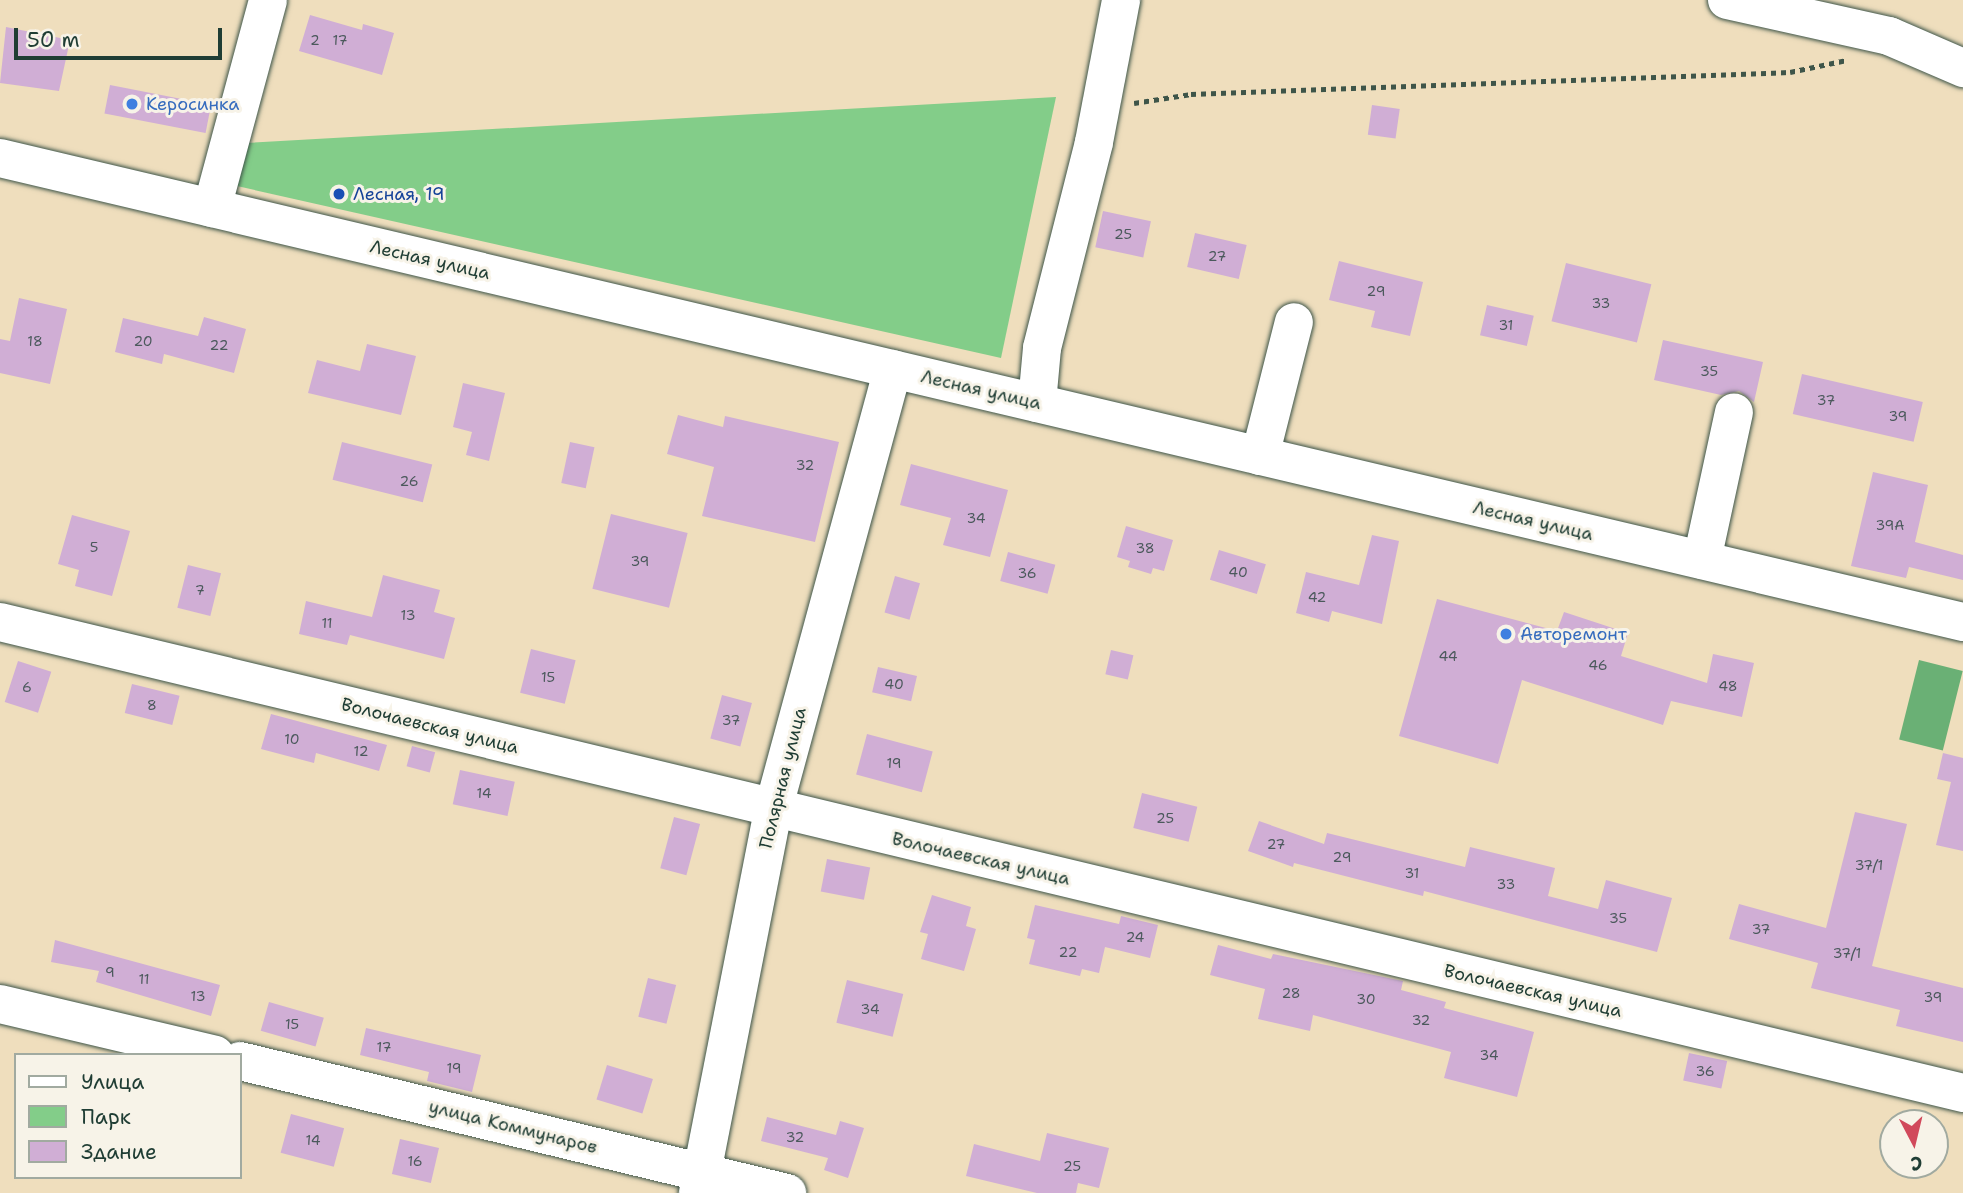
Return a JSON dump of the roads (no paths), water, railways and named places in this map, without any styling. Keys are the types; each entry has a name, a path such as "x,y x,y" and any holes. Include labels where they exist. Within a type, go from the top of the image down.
{"street":[{"path":"212,208 268,0"},
{"path":"1037,403 1055,288 1075,224 1121,0"},
{"path":"1727,0 1889,36 1963,68"},
{"name":"Лесная улица","path":"0,158 1963,622"},
{"path":"1260,456 1294,322"},
{"name":"Полярная улица","path":"701,1183 773,810 893,369"},
{"path":"1702,560 1734,412"},
{"name":"Волочаевская улица","path":"0,622 773,810 1963,1093"},
{"path":"0,1004 207,1053"},
{"name":"улица Коммунаров","path":"242,1062 701,1183 787,1193"}],"place":[{"name":"Керосинка","path":"132,104"},
{"name":"Лесная, 19","path":"339,194"},
{"name":"Авторемонт","path":"1506,634"}]}
